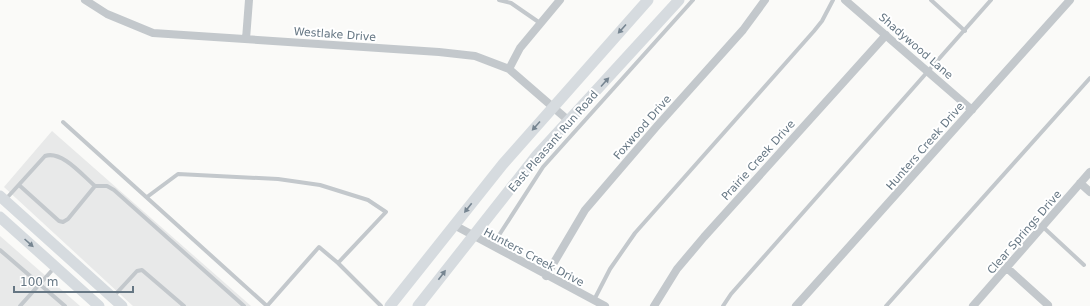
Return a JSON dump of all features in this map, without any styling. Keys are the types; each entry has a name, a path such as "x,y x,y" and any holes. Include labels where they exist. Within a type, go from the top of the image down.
{"main road":[{"name":"East Pleasant Run Road","path":"390,306 503,164 648,0"},
{"name":"East Pleasant Run Road","path":"418,306 472,236 538,155 678,0"},
{"path":"2,201 65,254 122,306"},
{"path":"0,217 99,306"},
{"path":"55,266 65,254"}],"street":[{"name":"Westlake Drive","path":"85,0 107,14 153,34 468,55 488,60 509,69 569,121"},
{"path":"246,39 249,0"},
{"path":"509,69 520,48 560,0"},
{"name":"Foxwood Drive","path":"546,276 585,210 657,126 743,30 765,0"},
{"name":"Shadywood Lane","path":"845,0 972,110"},
{"name":"Hunters Creek Drive","path":"796,306 1070,0"},
{"name":"Prairie Creek Drive","path":"654,306 677,269 886,36"},
{"name":"Clear Springs Drive","path":"974,306 1090,172"},
{"path":"1080,183 1090,192"},
{"name":"Hunters Creek Drive","path":"454,226 605,306"},
{"path":"1007,268 1048,305"}],"lane":[{"path":"499,0 511,3 540,23"},
{"path":"492,247 543,167 693,0"},
{"path":"594,300 610,269 635,233 809,37 822,21 833,0"},
{"path":"931,0 965,31"},
{"path":"723,306 731,294 991,0"},
{"path":"886,306 1090,78"},
{"path":"63,122 267,306 319,247 338,263 381,306"},
{"path":"2,201 19,185 45,156 52,154 60,156 95,186 107,186 114,190 244,306"},
{"path":"147,197 178,174 278,179 320,185 368,200 386,212 338,263"},
{"path":"19,185 59,221 63,222 68,219 95,186"},
{"path":"1043,227 1084,264"},
{"path":"0,250 65,306"},
{"path":"20,306 55,266"},
{"path":"113,298 137,271 142,270 184,306"}],"shaded area":[{"path":"52,131 251,306 133,306 4,187"},
{"path":"0,236 80,306 0,306"}]}
